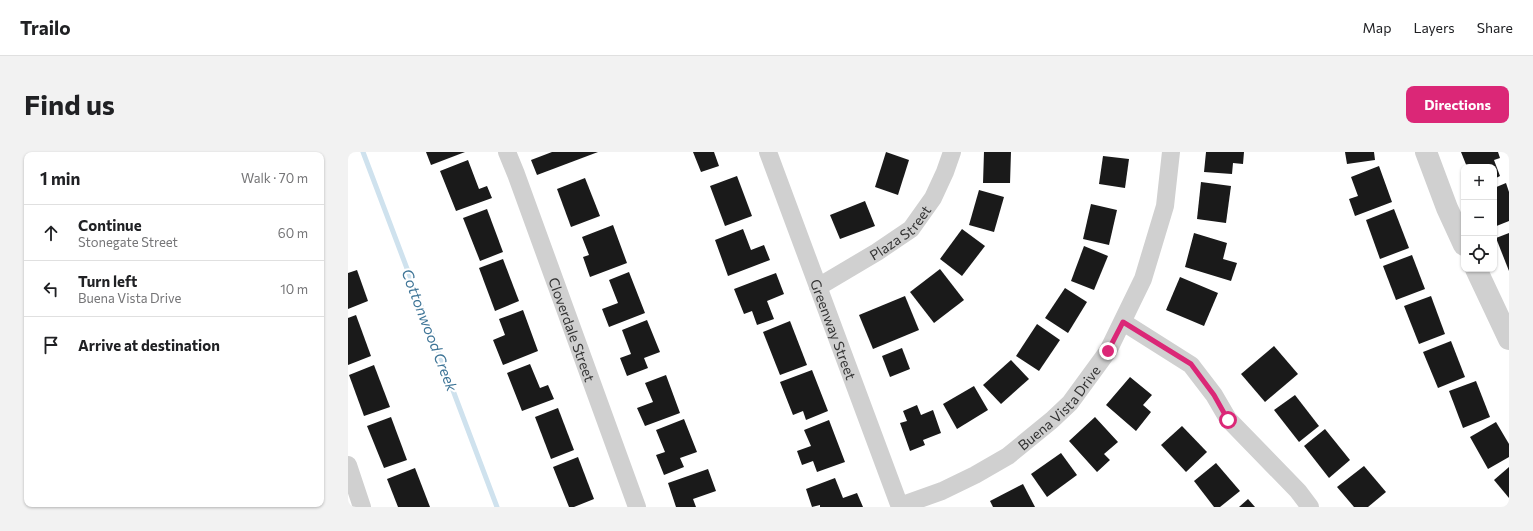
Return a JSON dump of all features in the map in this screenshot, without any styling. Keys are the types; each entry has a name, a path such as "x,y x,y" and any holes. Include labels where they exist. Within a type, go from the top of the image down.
{"street":[{"name":"Cloverdale Street","path":"507,152 637,507"},
{"name":"Greenway Street","path":"768,152 900,506"},
{"name":"Plaza Street","path":"818,287 877,252 911,229 933,198 952,152"},
{"name":"Buena Vista Drive","path":"900,506 942,491 975,476 1008,456 1052,420 1070,403 1108,351 1143,279 1165,206 1171,152"},
{"path":"1426,152 1447,208 1461,238"},
{"path":"1477,272 1509,339"},
{"path":"1123,322 1191,364 1214,395 1228,420 1298,492 1310,507"},
{"path":"348,465 362,507"}],"building":[{"path":"426,152 465,152 431,165"},
{"path":"552,152 598,152 537,175 531,160"},
{"path":"693,152 714,152 719,166 701,172"},
{"path":"886,152 909,160 898,195 875,187"},
{"path":"984,152 1011,152 1010,183 983,183"},
{"path":"1206,152 1244,152 1243,164 1233,163 1232,174 1204,172"},
{"path":"1345,152 1374,152 1375,160 1347,164"},
{"path":"1461,152 1498,152 1500,158 1494,160 1496,164 1466,164"},
{"path":"1103,156 1129,159 1125,188 1099,184"},
{"path":"468,160 479,189 487,186 492,198 456,211 440,171"},
{"path":"1379,166 1392,202 1355,216 1349,199 1358,196 1351,177"},
{"path":"1497,168 1500,176 1497,178"},
{"path":"737,176 752,216 725,226 710,186"},
{"path":"585,178 600,216 571,227 557,189"},
{"path":"1201,182 1231,186 1226,223 1197,219"},
{"path":"1506,183 1509,192 1509,221 1497,226 1497,200 1497,187"},
{"path":"979,190 1004,197 994,232 969,225"},
{"path":"865,201 875,226 840,239 830,215"},
{"path":"1091,204 1117,210 1109,245 1083,239"},
{"path":"487,209 503,252 480,261 463,218"},
{"path":"1394,209 1409,248 1380,259 1366,220"},
{"path":"613,225 627,263 590,277 583,257 589,255 582,237"},
{"path":"743,229 751,250 764,245 770,260 728,276 715,240"},
{"path":"962,229 985,246 962,276 940,259"},
{"path":"1194,233 1227,243 1223,259 1237,263 1231,281 1185,267"},
{"path":"1509,233 1509,271 1497,241 1497,238"},
{"path":"1084,246 1108,256 1094,290 1071,281"},
{"path":"1412,255 1425,289 1396,300 1383,266"},
{"path":"503,259 519,301 495,311 479,268"},
{"path":"940,269 964,300 934,323 910,292"},
{"path":"357,270 368,301 348,309 348,273"},
{"path":"629,272 645,313 609,327 602,309 618,303 609,280"},
{"path":"776,273 784,294 767,301 774,319 757,325 752,311 744,314 734,289"},
{"path":"1180,277 1218,293 1204,326 1166,310"},
{"path":"1065,288 1087,302 1068,333 1045,318"},
{"path":"905,296 919,330 873,349 859,315"},
{"path":"1431,296 1445,334 1419,344 1404,306"},
{"path":"523,310 538,351 503,365 493,340 505,335 499,319"},
{"path":"356,315 371,356 348,365 348,318"},
{"path":"647,320 660,352 644,358 648,368 627,376 620,358 631,354 622,330"},
{"path":"790,321 807,365 780,375 763,332"},
{"path":"1037,324 1060,340 1039,371 1016,356"},
{"path":"1451,341 1465,377 1438,388 1423,352"},
{"path":"1274,346 1298,374 1265,402 1241,374"},
{"path":"902,348 910,369 890,377 882,356"},
{"path":"1011,360 1029,379 1001,404 983,385"},
{"path":"530,364 540,388 548,385 554,399 522,411 507,373"},
{"path":"374,365 390,407 364,416 349,375"},
{"path":"812,370 828,411 806,420 803,411 793,415 780,382"},
{"path":"666,375 680,413 645,426 637,408 653,402 645,383"},
{"path":"1130,377 1152,395 1143,405 1151,412 1136,431 1106,405"},
{"path":"1476,381 1490,417 1463,428 1449,391"},
{"path":"974,386 988,410 957,429 943,404"},
{"path":"1295,395 1319,426 1299,442 1274,410"},
{"path":"917,405 921,415 933,410 941,433 923,440 925,445 910,451 900,423 907,421 903,411"},
{"path":"558,408 574,450 551,459 535,417"},
{"path":"391,417 407,460 384,468 367,426"},
{"path":"1095,417 1118,442 1104,454 1110,460 1097,472 1069,441"},
{"path":"684,419 697,452 680,458 684,467 664,475 656,455 665,452 656,430"},
{"path":"829,420 845,462 817,472 813,461 802,465 797,451 811,446 804,430"},
{"path":"1496,422 1509,444 1509,457 1488,469 1470,437"},
{"path":"1182,426 1207,452 1186,472 1161,445"},
{"path":"1325,429 1350,460 1329,478 1304,446"},
{"path":"1061,453 1077,475 1047,497 1031,474"},
{"path":"578,457 594,499 574,507 569,507 553,467"},
{"path":"1216,463 1240,491 1220,507 1214,507 1194,481"},
{"path":"1364,466 1386,492 1368,507 1354,507 1337,487"},
{"path":"1509,467 1509,498 1494,480"},
{"path":"415,468 430,507 398,507 387,479"},
{"path":"708,469 716,491 693,499 696,507 676,507 668,483"},
{"path":"835,478 843,498 857,493 863,507 820,507 820,505 812,507 806,489"},
{"path":"1023,484 1035,507 993,507 990,501"},
{"path":"1248,499 1255,507 1239,507"}],"waterway":[{"name":"Cottonwood Creek","path":"363,152 497,507"}],"route":[{"path":"1108,351 1123,322 1191,364 1214,395 1228,420"}]}
